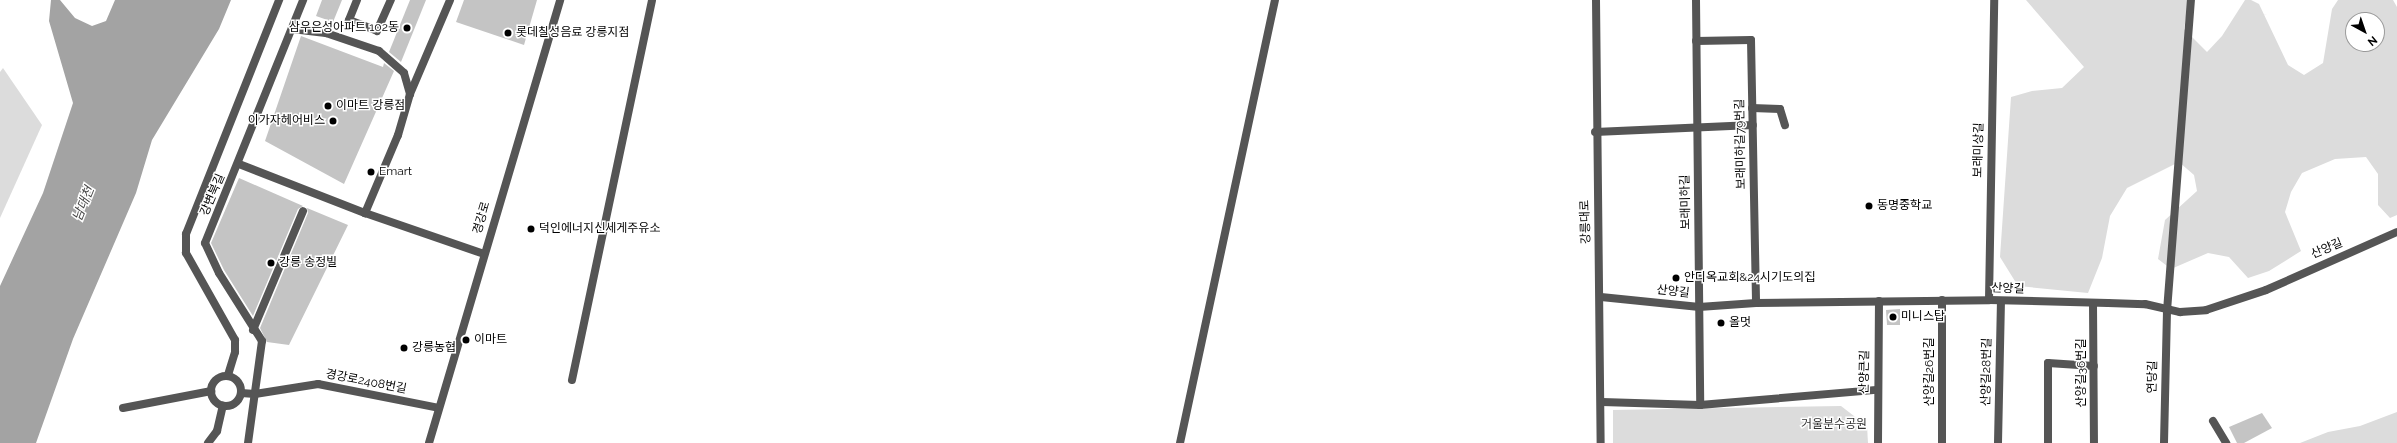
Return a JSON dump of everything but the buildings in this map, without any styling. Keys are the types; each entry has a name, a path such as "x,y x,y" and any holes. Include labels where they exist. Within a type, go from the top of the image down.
{"street":[{"path":"228,375 237,380 241,393 233,405 223,406 214,401 211,392 214,382 228,375 235,352 235,340 186,253 186,234 279,0"},
{"name":"강변북길","path":"248,443 262,341 253,330 205,248 304,0"},
{"path":"357,0 349,20 377,31 391,0"},
{"path":"365,213 398,135 410,94 450,0"},
{"name":"경강로","path":"429,443 560,0"},
{"path":"572,380 652,0"},
{"path":"1180,443 1275,0"},
{"name":"강릉대로","path":"1596,0 1595,132 1601,297 1602,443"},
{"name":"보래미하길","path":"1696,0 1700,405"},
{"name":"보래미상길","path":"1989,300 1994,0"},
{"name":"연당길","path":"2164,443 2167,311 2191,0"},
{"path":"292,29 326,33 379,51 404,73 410,94"},
{"name":"보래미하길79번길","path":"1696,41 1751,40 1756,303"},
{"path":"1752,108 1780,109 1785,125"},
{"path":"1595,132 1697,125 1753,125"},
{"path":"239,164 365,213 484,254"},
{"path":"253,330 303,211"},
{"name":"산양길","path":"1601,297 1699,307 1756,303 1989,300 2093,304 2145,304 2167,311 2206,310 2266,290 2397,232"},
{"name":"산양길26번길","path":"1942,300 1942,443"},
{"name":"산양큰길","path":"1878,443 1876,390 1879,301"},
{"name":"산양길28번길","path":"1998,443 2001,301"},
{"name":"산양길36번길","path":"2093,304 2094,443"},
{"path":"2048,443 2048,363 2094,366"},
{"name":"경강로2408번길","path":"241,393 255,394 318,384 439,408"},
{"path":"1602,402 1700,405 1876,390"},
{"path":"123,408 211,392"},
{"path":"208,443 217,431 223,406"},
{"path":"2213,421 2226,443"}],"green space":[{"path":"2026,0 2189,0 2184,29 2207,52 2222,36 2245,0 2251,0 2259,4 2288,65 2304,75 2323,63 2332,9 2338,0 2393,0 2397,7 2397,215 2390,218 2378,205 2378,174 2366,157 2335,159 2302,173 2291,192 2285,212 2301,251 2269,271 2248,278 2229,257 2208,253 2171,269 2158,259 2165,220 2197,191 2194,175 2179,162 2127,188 2110,216 2102,258 2088,293 2018,286 2000,257 2011,97 2032,91 2062,88 2084,67"},
{"path":"3,68 42,125 0,218 0,72"},
{"name":"거울분수공원","path":"1841,406 1867,426 1868,443 1613,443 1613,410"},
{"path":"2397,412 2397,443 2300,443 2328,432 2360,426"}],"water":[{"name":"남대천","path":"51,0 60,0 75,18 92,26 106,21 115,0 231,0 219,29 152,140 136,193 73,339 36,443 0,443 0,286 43,193 73,103 49,21"}],"place":[{"name":"삼우은성아파트 102동","path":"407,28"},
{"name":"롯데칠성음료 강릉지점","path":"508,33"},
{"name":"이마트 강릉점","path":"328,106"},
{"name":"이가자헤어비스","path":"333,121"},
{"name":"Emart","path":"371,172"},
{"name":"동명중학교","path":"1869,206"},
{"name":"덕인에너지신세게주유소","path":"531,229"},
{"name":"강릉 송정빌","path":"271,263"},
{"name":"안디옥교회&24시기도의집","path":"1676,278"},
{"name":"미니스탑","path":"1893,317"},
{"name":"올멋","path":"1721,323"},
{"name":"이마트","path":"466,340"},
{"name":"강릉농협","path":"404,348"}]}
